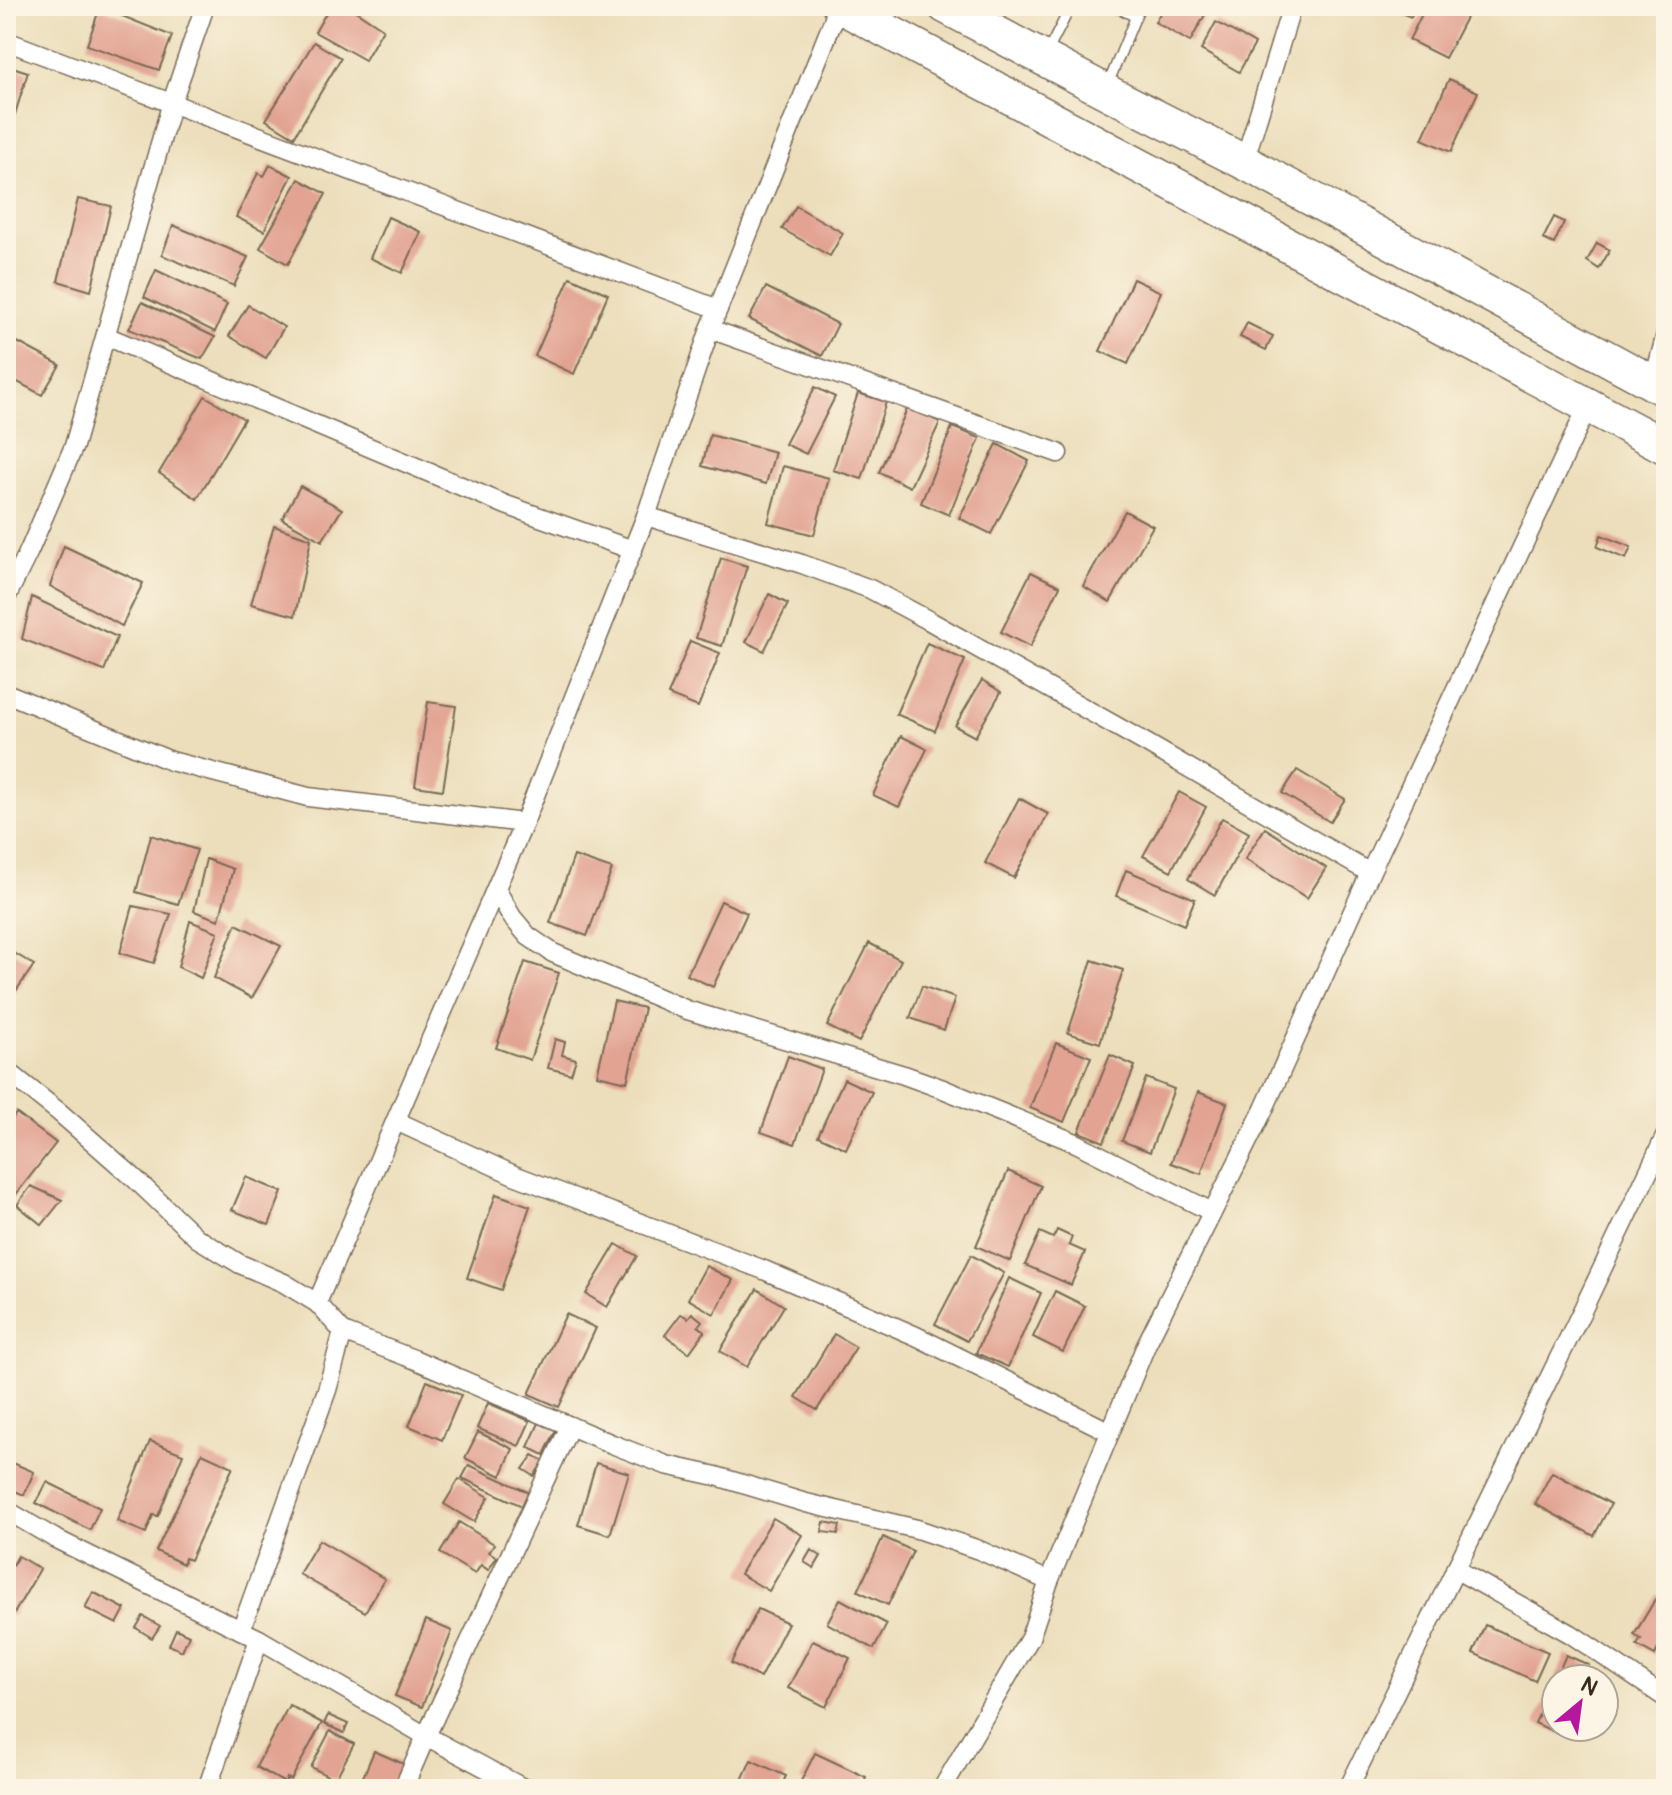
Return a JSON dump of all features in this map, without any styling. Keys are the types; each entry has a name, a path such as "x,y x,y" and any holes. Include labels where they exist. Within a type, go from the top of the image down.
{"highway":[{"path":"839,6 1666,447"},
{"path":"945,6 1244,162 1659,387"}],"street":[{"path":"6,598 74,446 172,102 205,6"},
{"path":"317,1303 524,823 646,516 710,329 839,6"},
{"path":"1244,162 1292,6"},
{"path":"6,41 718,309"},
{"path":"710,329 1058,453"},
{"path":"1659,387 1666,334"},
{"path":"106,336 506,505 633,550"},
{"path":"942,1789 1030,1638 1049,1581 1147,1343 1264,1109 1370,873 1588,406"},
{"path":"646,516 802,564 870,589 1132,735 1370,873"},
{"path":"6,693 171,761 308,797 524,823"},
{"path":"496,889 512,917 528,936 553,953 687,1010 943,1089 1076,1143 1212,1212"},
{"path":"6,1070 133,1177 197,1238 317,1303 343,1332 666,1465 917,1529 979,1550 1049,1581"},
{"path":"396,1121 514,1175 764,1270 902,1330 1110,1432"},
{"path":"1348,1789 1666,1135"},
{"path":"241,1630 327,1390 343,1332"},
{"path":"403,1789 570,1426"},
{"path":"6,1510 54,1538 259,1639 426,1736 525,1789"},
{"path":"1455,1569 1571,1634 1666,1698"},
{"path":"207,1789 259,1639"}],"lane":[{"path":"1044,59 1071,6"},
{"path":"1114,6 1134,16"},
{"path":"1105,91 1140,6"}],"building":[{"path":"330,6 348,6 383,29 365,60 315,32"},
{"path":"1164,6 1193,6 1206,13 1190,42 1155,22"},
{"path":"1383,6 1415,6 1411,17"},
{"path":"1426,6 1472,6 1445,58 1409,40"},
{"path":"100,7 172,36 159,70 87,45"},
{"path":"1216,22 1255,44 1239,72 1201,50"},
{"path":"314,42 341,58 294,137 266,120"},
{"path":"6,65 28,72 7,140 6,140"},
{"path":"1449,79 1478,92 1451,152 1422,139"},
{"path":"270,165 292,176 264,231 236,217 258,173 264,176"},
{"path":"299,179 326,194 288,264 260,248"},
{"path":"78,199 111,206 91,291 58,281"},
{"path":"796,206 843,233 830,256 782,229"},
{"path":"388,217 421,232 402,273 370,258"},
{"path":"1554,217 1564,222 1554,244 1543,239"},
{"path":"173,225 248,257 234,286 162,255"},
{"path":"1597,243 1610,250 1599,269 1587,261"},
{"path":"156,270 227,304 215,332 144,297"},
{"path":"570,277 608,294 574,374 535,356"},
{"path":"1133,279 1161,292 1128,364 1100,351"},
{"path":"766,287 838,324 822,356 749,319"},
{"path":"142,302 215,337 202,359 129,329"},
{"path":"248,305 284,327 266,358 229,336"},
{"path":"1247,323 1273,336 1266,350 1240,337"},
{"path":"6,336 60,365 42,395 6,376"},
{"path":"815,387 835,397 806,454 785,444"},
{"path":"858,393 886,402 862,479 833,470"},
{"path":"205,396 244,419 197,499 159,473"},
{"path":"908,407 940,422 910,487 879,472"},
{"path":"952,427 980,438 949,515 921,503"},
{"path":"710,435 775,452 766,484 702,466"},
{"path":"997,444 1029,461 991,534 959,518"},
{"path":"783,466 829,478 814,535 768,523"},
{"path":"300,486 342,509 322,541 282,519"},
{"path":"1125,511 1153,526 1110,602 1083,586"},
{"path":"274,526 311,539 295,616 251,604"},
{"path":"1601,535 1631,547 1626,559 1597,547"},
{"path":"64,546 143,583 122,626 50,586"},
{"path":"721,558 747,566 722,646 696,638"},
{"path":"1031,572 1060,586 1030,647 1001,632"},
{"path":"769,594 788,604 764,651 746,642"},
{"path":"32,597 117,637 104,671 22,639"},
{"path":"690,641 720,653 698,707 668,695"},
{"path":"927,643 965,660 935,731 896,714"},
{"path":"982,680 1001,692 975,737 955,726"},
{"path":"428,702 456,706 443,790 415,786"},
{"path":"901,736 927,749 899,807 873,795"},
{"path":"1297,770 1345,799 1330,822 1282,793"},
{"path":"1179,792 1206,807 1171,871 1143,856"},
{"path":"1019,798 1048,814 1014,878 985,863"},
{"path":"1222,818 1249,833 1215,895 1188,879"},
{"path":"1265,828 1326,868 1307,898 1245,859"},
{"path":"151,835 197,850 178,904 136,892"},
{"path":"574,856 612,869 587,936 550,923"},
{"path":"206,859 233,869 219,920 194,911"},
{"path":"1126,870 1195,899 1184,925 1116,896"},
{"path":"721,901 747,913 713,987 687,975"},
{"path":"133,906 171,914 154,963 120,953"},
{"path":"190,921 218,932 201,978 178,967"},
{"path":"236,924 281,946 252,998 214,978"},
{"path":"869,943 901,960 859,1042 827,1026"},
{"path":"6,948 34,965 6,1005"},
{"path":"1092,960 1123,970 1100,1043 1068,1033"},
{"path":"525,962 559,973 530,1060 496,1048"},
{"path":"922,986 955,998 944,1030 910,1018"},
{"path":"614,1001 644,1008 627,1082 597,1075"},
{"path":"555,1039 565,1042 562,1055 576,1059 571,1074 548,1068"},
{"path":"1056,1043 1091,1057 1064,1122 1030,1108"},
{"path":"1110,1055 1135,1066 1104,1142 1079,1132"},
{"path":"788,1056 822,1069 795,1144 761,1132"},
{"path":"1146,1078 1174,1089 1150,1152 1122,1141"},
{"path":"844,1079 872,1092 846,1149 818,1136"},
{"path":"1198,1092 1227,1103 1201,1174 1171,1163"},
{"path":"16,1113 56,1143 10,1202 6,1199 6,1130"},
{"path":"1008,1171 1041,1186 1010,1261 976,1246"},
{"path":"246,1177 282,1192 269,1225 232,1210"},
{"path":"31,1186 62,1200 42,1225 17,1205"},
{"path":"496,1194 530,1206 501,1290 467,1278"},
{"path":"1057,1230 1072,1237 1069,1245 1085,1252 1071,1285 1025,1265 1040,1232 1053,1238"},
{"path":"616,1244 637,1256 607,1307 586,1294"},
{"path":"971,1255 1004,1273 967,1341 935,1324"},
{"path":"706,1266 733,1280 714,1314 688,1299"},
{"path":"1009,1278 1041,1293 1008,1367 976,1353"},
{"path":"757,1289 784,1306 747,1367 720,1351"},
{"path":"1055,1291 1085,1306 1063,1352 1033,1337"},
{"path":"692,1313 702,1321 698,1326 705,1331 689,1353 665,1335 681,1314 688,1318"},
{"path":"566,1314 596,1328 559,1407 529,1394"},
{"path":"834,1334 856,1347 817,1410 796,1397"},
{"path":"427,1381 461,1395 442,1440 409,1426"},
{"path":"488,1403 530,1421 519,1446 477,1428"},
{"path":"539,1423 556,1430 544,1455 528,1447"},
{"path":"478,1432 513,1449 501,1476 465,1458"},
{"path":"150,1441 183,1454 158,1516 153,1515 146,1533 117,1521"},
{"path":"202,1453 233,1467 190,1560 185,1558 183,1564 156,1551"},
{"path":"533,1455 544,1461 534,1476 523,1469"},
{"path":"6,1460 34,1472 24,1495 6,1487"},
{"path":"596,1463 629,1473 610,1535 578,1525"},
{"path":"469,1465 528,1492 522,1506 462,1478"},
{"path":"1552,1472 1611,1504 1594,1536 1535,1504"},
{"path":"459,1479 489,1497 474,1522 444,1504"},
{"path":"47,1482 100,1508 90,1530 36,1503"},
{"path":"773,1518 802,1535 769,1591 740,1574"},
{"path":"459,1522 494,1544 489,1552 497,1557 488,1570 481,1565 475,1574 440,1553"},
{"path":"824,1522 840,1525 838,1534 822,1532"},
{"path":"883,1537 913,1551 888,1605 858,1591"},
{"path":"319,1540 385,1579 365,1612 299,1574"},
{"path":"811,1550 821,1556 814,1568 804,1562"},
{"path":"18,1556 40,1569 12,1617 6,1613 6,1577"},
{"path":"93,1592 125,1609 117,1624 85,1608"},
{"path":"1658,1595 1666,1600 1666,1654 1658,1649 1655,1655 1637,1645 1641,1639 1634,1635"},
{"path":"840,1599 887,1624 874,1649 827,1623"},
{"path":"758,1609 788,1623 760,1678 731,1663"},
{"path":"143,1616 160,1626 152,1638 136,1628"},
{"path":"426,1620 452,1631 422,1707 395,1696"},
{"path":"1485,1625 1548,1652 1543,1663 1540,1663 1535,1681 1473,1653"},
{"path":"176,1629 189,1635 182,1651 169,1645"},
{"path":"813,1640 850,1658 826,1707 788,1688"},
{"path":"1566,1655 1584,1663 1562,1663"},
{"path":"289,1705 322,1723 291,1780 287,1778 285,1783 256,1767"},
{"path":"328,1715 348,1724 344,1733 324,1724"},
{"path":"330,1731 354,1744 335,1780 311,1767"},
{"path":"374,1751 404,1764 394,1789 358,1789"},
{"path":"815,1753 866,1777 861,1789 818,1789 801,1781"},
{"path":"751,1760 786,1776 780,1789 738,1789"}]}
